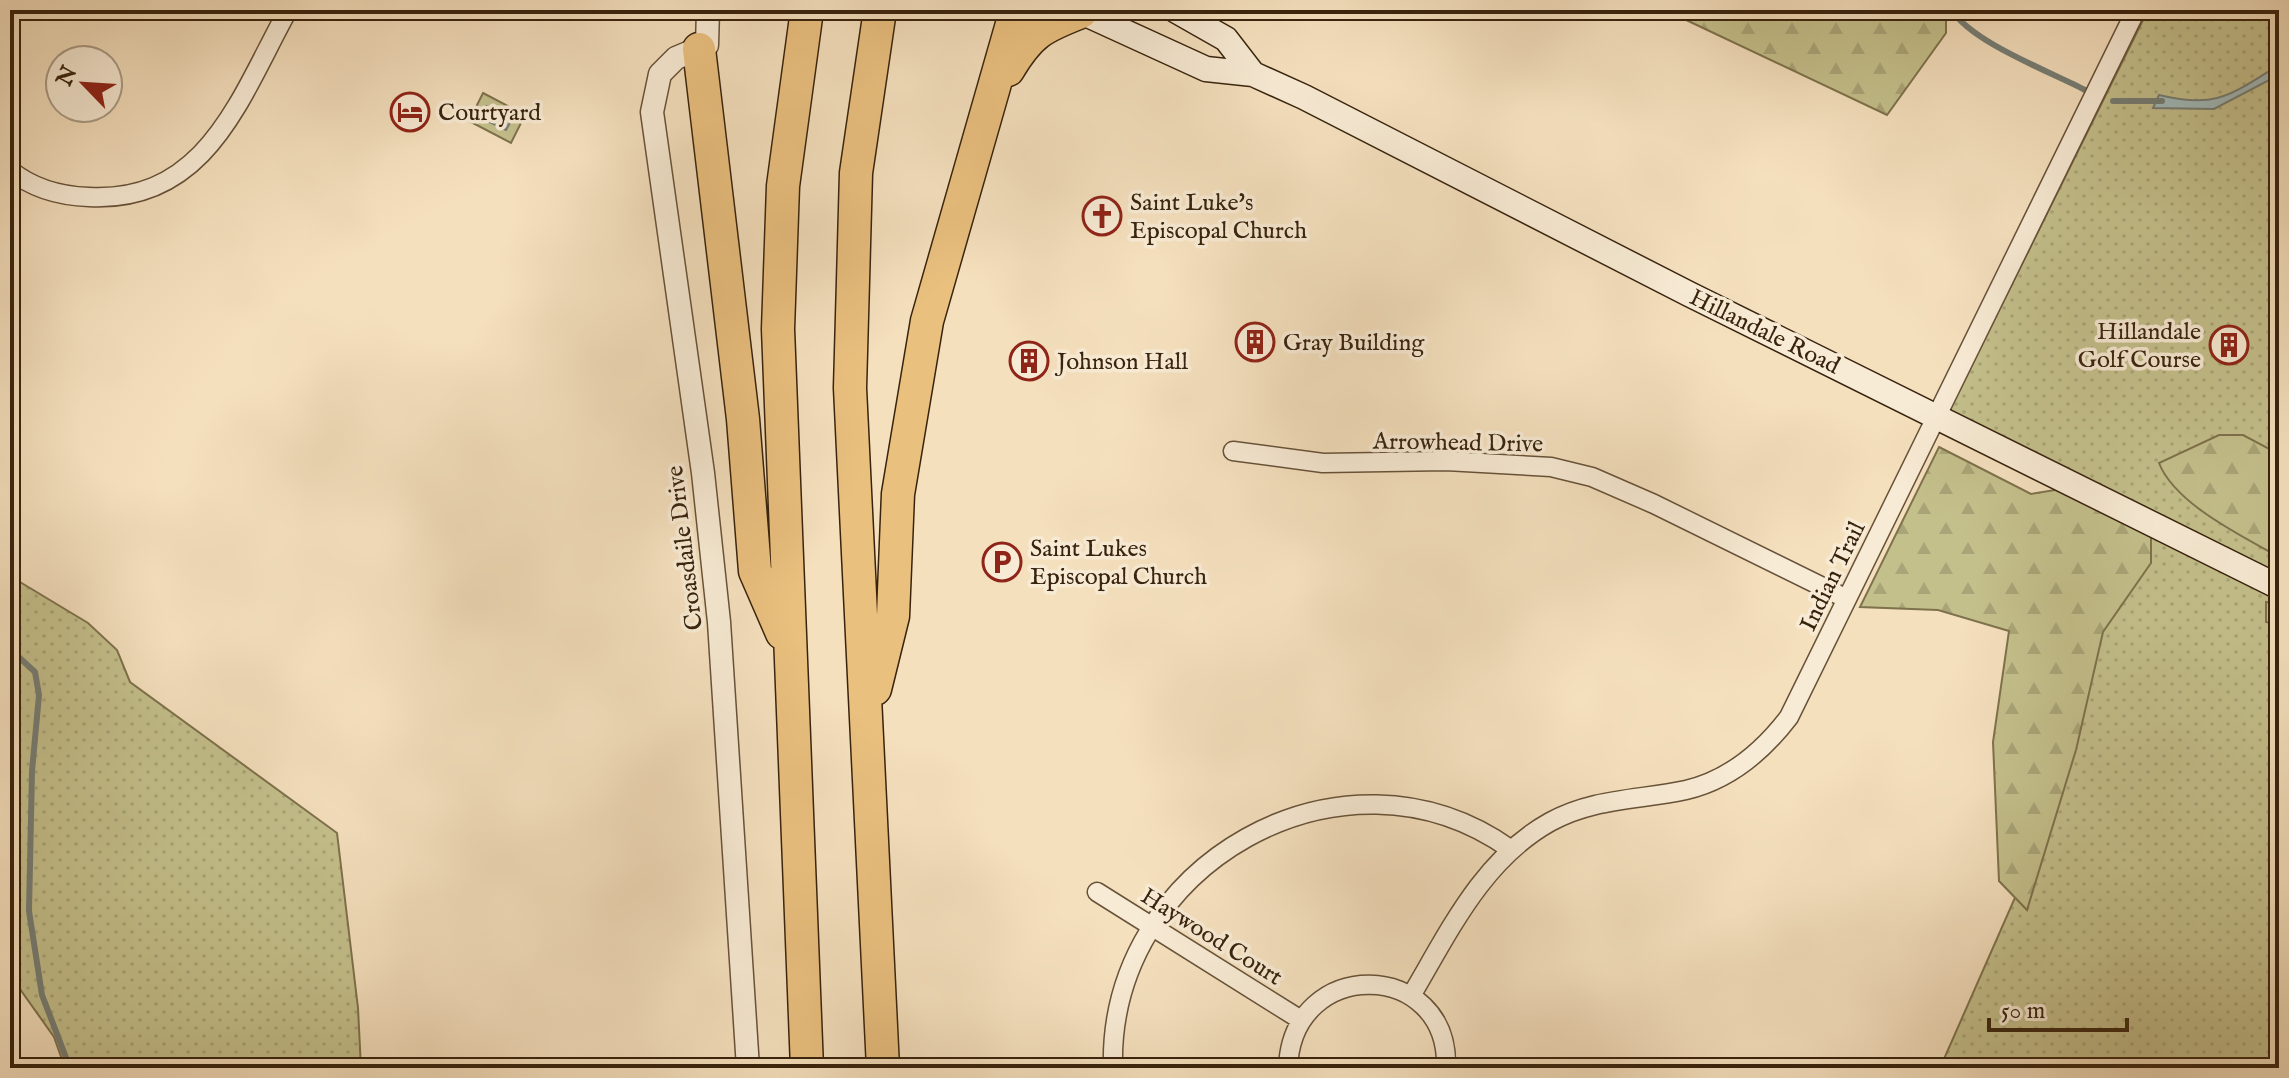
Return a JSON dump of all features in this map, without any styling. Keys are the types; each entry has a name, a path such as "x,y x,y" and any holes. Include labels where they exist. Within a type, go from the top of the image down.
{"highway":[{"path":"807,10 791,109 779,254 778,329 807,1068"},
{"path":"880,10 861,122 850,290 850,388 883,1068"},
{"path":"866,723 893,616 898,494 918,367 944,254 995,92 1016,10"},
{"path":"995,92 1031,35 1079,11"},
{"path":"699,49 743,419 755,571 790,652"}],"main road":[{"name":"Hillandale Road","path":"1175,10 1226,39 1253,74"},
{"name":"Hillandale Road","path":"1079,11 1206,69 1253,74 2279,587"}],"street":[{"path":"10,170 48,191 70,196 110,198 143,193 162,186 193,164 212,141 248,87 288,10"},
{"path":"694,10 699,49"},
{"path":"699,49 708,40 708,10"},
{"name":"Indian Trail","path":"1411,996 1464,907 1510,849 1551,822 1578,809 1603,802 1686,790 1736,768 1772,739 1789,717 2136,10"},
{"name":"Croasdaile Drive","path":"699,49 676,58 660,74 652,112 703,473 719,622 748,1068"},
{"name":"Arrowhead Drive","path":"1233,451 1323,463 1495,462 1592,477 1654,504 1847,599"},
{"path":"1113,1068 1115,1024 1122,995 1153,927 1185,883 1236,841 1308,813 1362,803 1413,806 1459,818 1510,849"},
{"name":"Haywood Court","path":"1097,892 1301,1020"},
{"path":"1288,1068 1293,1036 1312,1006 1343,987 1378,984 1411,996 1436,1022 1443,1038 1446,1068"}],"green space":[{"path":"1665,10 1946,10 1946,33 1887,115"},
{"name":"Hillandale Golf Course","path":"2148,10 2279,10 2279,1068 1940,1068 2036,850 2066,734 2144,509 1948,413"},
{"path":"483,93 525,115 511,143 469,121"},
{"path":"2219,435 2243,435 2279,454 2279,557 2194,505 2167,478 2159,463"},
{"path":"1939,447 2031,494 2073,487 2151,532 2151,563 2103,632 2076,750 2027,910 1999,881 1993,742 2009,631 1938,610 1860,607"},
{"path":"10,576 88,623 117,650 130,682 337,833 358,1008 361,1068 65,1068 54,1037 10,975"},
{"path":"2266,602 2279,604 2279,625 2266,622"}],"water":[{"path":"2279,65 2279,75 2214,109 2153,108 2159,95 2195,100 2222,96"},
{"path":"486,106 512,119 506,130 481,118"}],"waterway":[{"path":"1952,10 1962,22 1993,45 2085,90"},
{"path":"2113,101 2162,101"},
{"path":"10,649 35,672 39,695 32,771 29,911 42,995 70,1068"}],"place":[{"name":"Courtyard","path":"410,112"},
{"name":"Saint Luke's Episcopal Church","path":"1102,216"},
{"name":"Gray Building","path":"1255,342"},
{"name":"Hillandale Golf Course","path":"2229,345"},
{"name":"Johnson Hall","path":"1029,361"},
{"name":"Saint Lukes Episcopal Church","path":"1002,562"}]}
